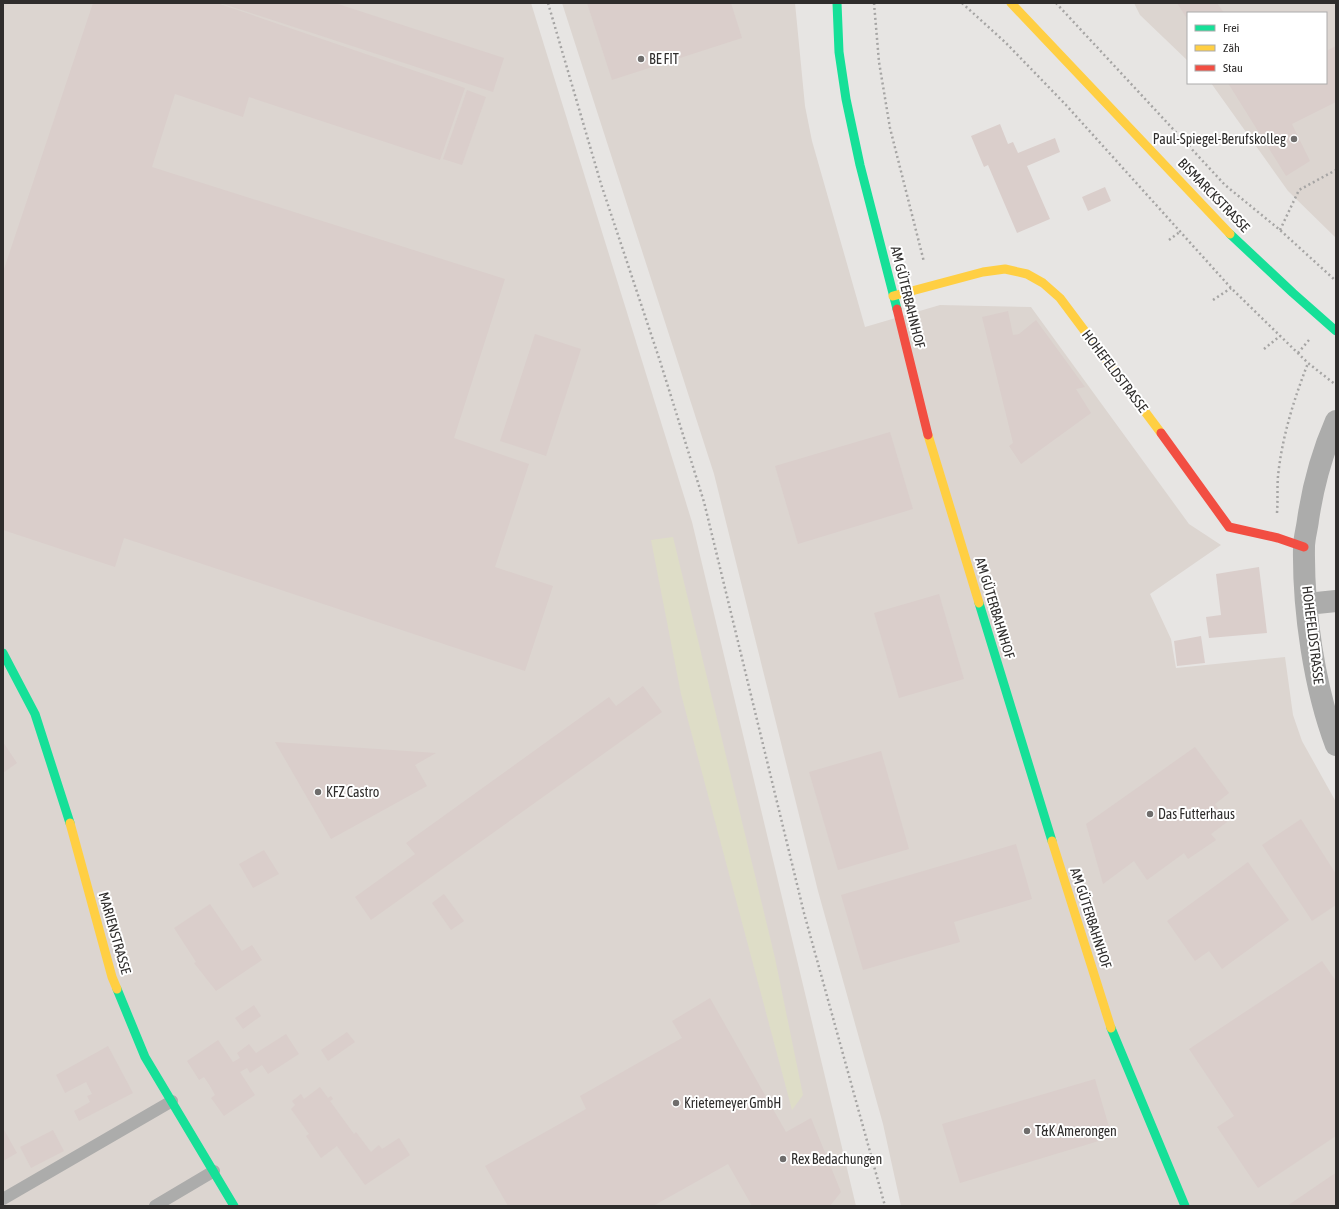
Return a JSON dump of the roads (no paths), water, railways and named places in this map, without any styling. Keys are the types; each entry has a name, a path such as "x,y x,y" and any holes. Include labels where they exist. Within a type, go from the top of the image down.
{"street":[{"name":"AM GÜTERBAHNHOF","path":"837,3 839,52 846,99 928,437 1112,1029 1185,1206"},
{"name":"BISMARCKSTRASSE","path":"1011,3 1082,76 1220,224 1336,331"},
{"name":"HOHEFELDSTRASSE","path":"893,296 983,272 1005,269 1027,274 1043,282 1060,298 1113,367 1229,527 1278,538 1304,546"},
{"name":"HOHEFELDSTRASSE","path":"1336,421 1314,484 1304,546 1307,604 1312,648 1319,688 1336,745"},
{"path":"1307,604 1336,601"},
{"name":"MARIENSTRASSE","path":"3,654 36,714 66,809 112,977 145,1057 234,1206"}],"lane":[{"path":"3,1199 172,1101"},
{"path":"156,1206 214,1171"}],"place":[{"name":"BE FIT","path":"641,59"},
{"name":"Paul-Spiegel-Berufskolleg","path":"1294,139"},
{"name":"KFZ Castro","path":"318,792"},
{"name":"Das Futterhaus","path":"1150,814"},
{"name":"Krietemeyer GmbH","path":"676,1103"},
{"name":"T&K Amerongen","path":"1027,1131"},
{"name":"Rex Bedachungen","path":"783,1159"}]}
